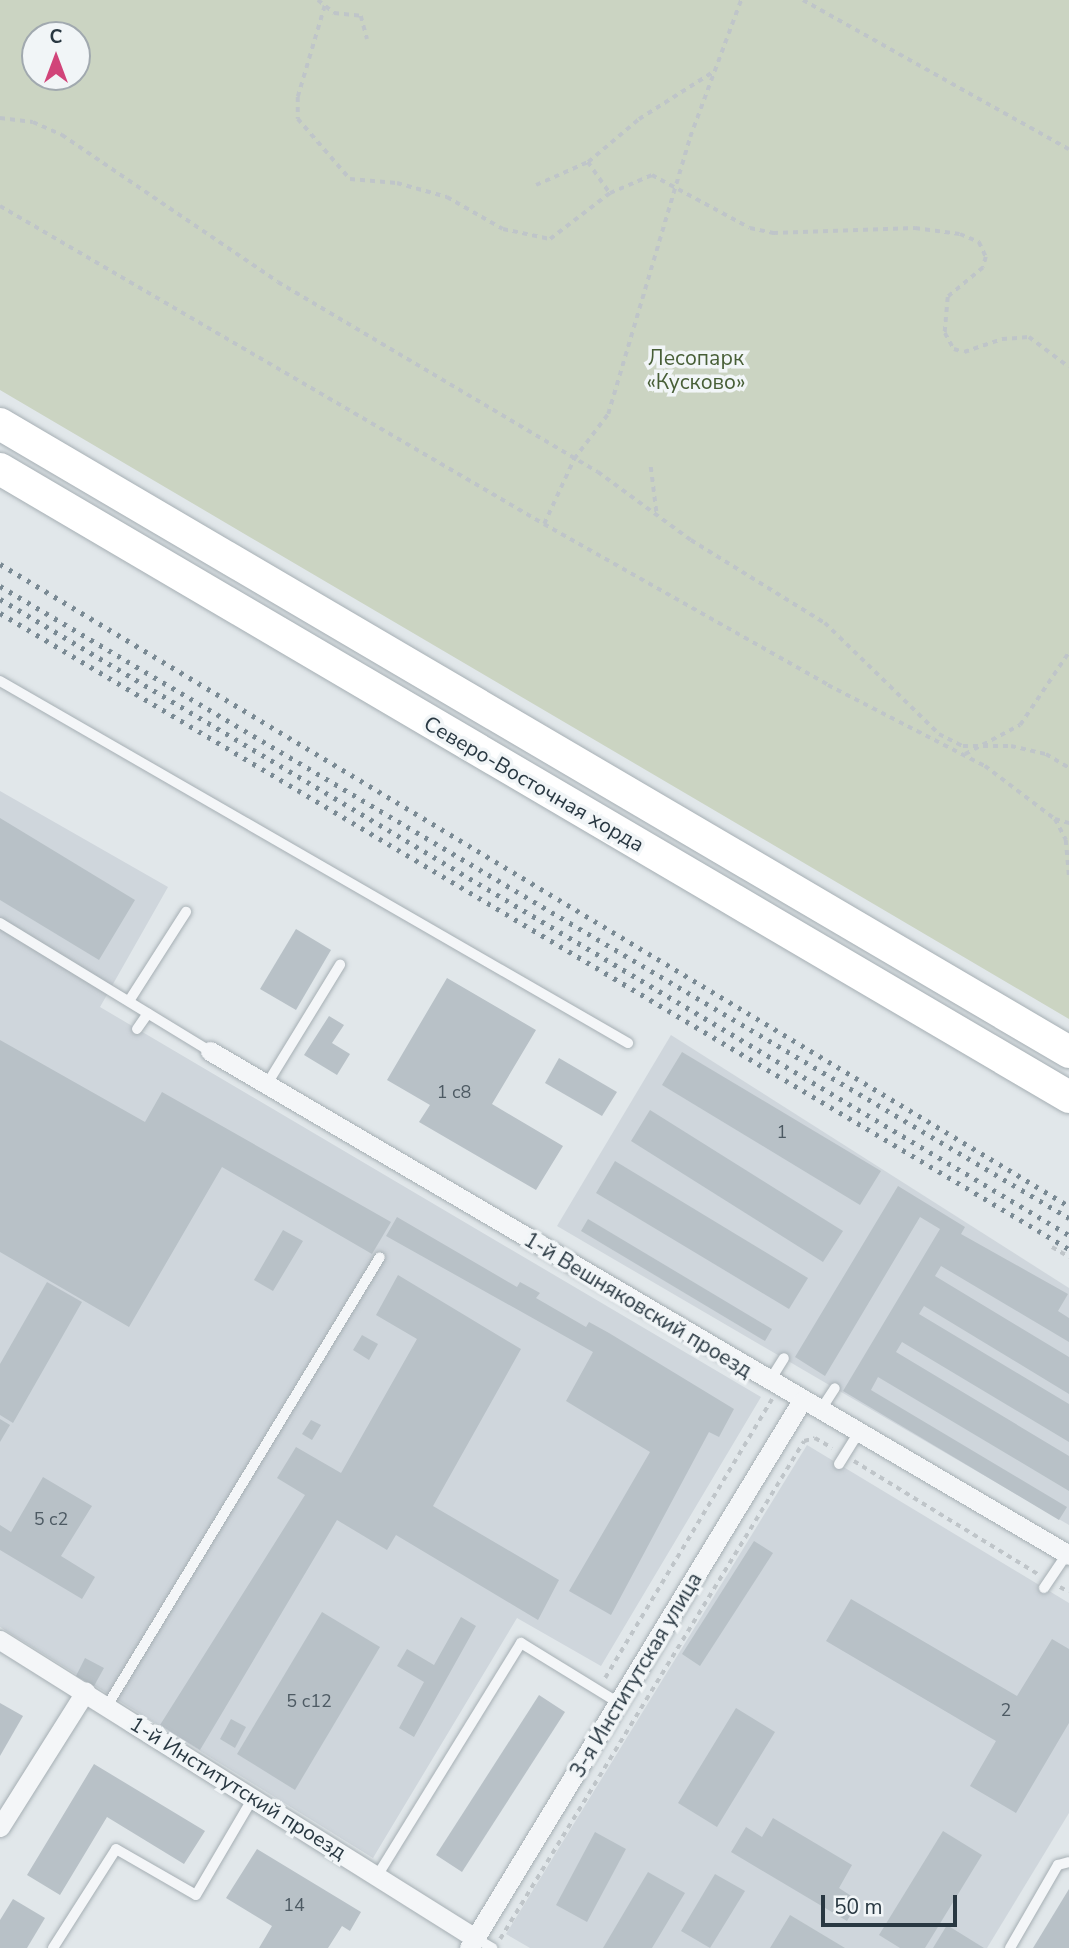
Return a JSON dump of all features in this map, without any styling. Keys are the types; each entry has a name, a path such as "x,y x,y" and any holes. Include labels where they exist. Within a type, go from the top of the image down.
{"main road":[{"name":"Северо-Восточная хорда","path":"0,424 1069,1052"},
{"name":"Северо-Восточная хорда","path":"0,469 1069,1097"}],"street":[{"name":"1-й Вешняковский проезд","path":"210,1051 801,1402 1068,1553"},
{"name":"3-я Институтская улица","path":"479,1944 801,1402"},
{"name":"1-й Институтский проезд","path":"0,1640 377,1876 479,1944"},
{"path":"0,1827 85,1692"}],"lane":[{"path":"0,681 628,1043"},
{"path":"129,1001 186,912"},
{"path":"0,923 210,1051"},
{"path":"267,1084 340,965"},
{"path":"137,1029 148,1013"},
{"path":"107,1706 380,1257"},
{"path":"774,1385 784,1358"},
{"path":"819,1412 835,1388"},
{"path":"842,1460 858,1433"},
{"path":"1047,1584 1068,1553"},
{"path":"377,1876 521,1643 620,1703"},
{"path":"53,1948 116,1849 195,1895 253,1798"},
{"path":"1010,1948 1058,1866 1069,1861"}],"path":[{"path":"318,0 334,13 361,16 367,38"},
{"path":"544,524 574,459 608,414 675,186 741,0"},
{"path":"803,0 1069,149"},
{"path":"325,6 298,97 298,119 350,179 397,183 447,197 503,229 550,239 610,193 652,175 750,228 774,233 915,228 979,242 986,257 983,268 948,297 943,317 954,349 964,352 1002,338 1029,337 1069,367"},
{"path":"536,185 588,162 639,118 715,70"},
{"path":"0,118 33,122 62,135 278,282 360,327 466,397 574,459 825,623 939,734 963,746 1034,751 1069,768"},
{"path":"588,162 610,193"},
{"path":"0,206 544,524 828,685 965,754 1055,819 1069,822"},
{"path":"651,467 657,515"},
{"path":"965,754 1020,725 1069,652"},
{"path":"1055,819 1066,840 1069,877"},
{"path":"1052,1247 1069,1257"},
{"path":"598,1690 774,1385"},
{"path":"500,1936 804,1441 816,1438 842,1460 1047,1584 1069,1592"}],"shaded area":[{"path":"0,791 168,887 100,1007 761,1397 601,1666 517,1618 373,1858 0,1627"},
{"path":"671,1035 1069,1288 1069,1525 557,1226"},
{"path":"807,1445 1069,1603 1069,1813 987,1948 530,1948 506,1934"}],"green space":[{"name":"Лесопарк «Кусково»","path":"0,0 1069,0 1069,1019 0,390"}],"building":[{"path":"0,818 135,900 99,960 0,900"},
{"path":"296,929 331,950 296,1010 260,989"},
{"path":"447,978 536,1030 492,1104 563,1146 536,1190 419,1122 430,1105 387,1080"},
{"path":"329,1016 344,1025 332,1043 350,1054 337,1075 304,1055"},
{"path":"0,1040 145,1122 162,1092 391,1222 372,1254 222,1167 129,1327 0,1252"},
{"path":"682,1052 881,1171 860,1205 662,1085"},
{"path":"559,1058 617,1092 602,1116 545,1083"},
{"path":"650,1110 843,1231 823,1262 631,1141"},
{"path":"615,1161 808,1278 789,1309 596,1193"},
{"path":"898,1186 965,1227 961,1234 1068,1294 1058,1311 1069,1318 1069,1342 941,1266 935,1276 1069,1357 1069,1394 924,1306 919,1314 1069,1404 1069,1442 902,1342 896,1352 1069,1456 1069,1491 878,1377 871,1390 1067,1507 1059,1520 843,1391 940,1229 920,1217 825,1376 795,1357"},
{"path":"397,1217 517,1287 520,1282 540,1293 536,1298 586,1327 589,1322 609,1333 734,1409 719,1437 709,1432 611,1615 569,1591 650,1452 566,1401 593,1352 386,1236"},
{"path":"588,1219 772,1329 765,1341 581,1231"},
{"path":"283,1230 303,1241 273,1291 254,1280"},
{"path":"398,1275 521,1349 433,1506 559,1580 538,1620 396,1535 387,1550 337,1520 200,1750 160,1725 305,1495 277,1478 296,1447 341,1473 417,1339 376,1315"},
{"path":"47,1282 82,1302 13,1423 0,1415 0,1364"},
{"path":"362,1335 378,1344 369,1360 353,1350"},
{"path":"0,1419 10,1425 0,1442"},
{"path":"311,1420 321,1425 312,1440 302,1434"},
{"path":"43,1477 92,1506 61,1556 95,1577 82,1599 0,1550 0,1525 11,1532"},
{"path":"754,1541 773,1553 700,1666 682,1654"},
{"path":"851,1599 1017,1696 1052,1639 1069,1649 1069,1723 1016,1813 970,1786 996,1741 826,1641"},
{"path":"322,1612 380,1647 295,1790 237,1754"},
{"path":"461,1617 476,1626 414,1737 399,1728 424,1682 397,1666 407,1649 434,1665"},
{"path":"85,1658 104,1668 94,1686 76,1676"},
{"path":"539,1695 565,1712 462,1872 436,1855"},
{"path":"0,1703 23,1716 0,1756"},
{"path":"736,1708 775,1732 717,1827 678,1803"},
{"path":"231,1719 246,1727 235,1748 220,1739"},
{"path":"94,1764 205,1831 184,1864 107,1817 60,1895 27,1875"},
{"path":"773,1818 852,1865 839,1888 859,1901 847,1921 731,1852 746,1827 762,1837"},
{"path":"943,1831 982,1855 925,1948 900,1948 879,1935"},
{"path":"595,1832 626,1849 587,1922 556,1905"},
{"path":"257,1849 361,1912 350,1931 342,1926 328,1948 259,1948 272,1926 226,1898"},
{"path":"648,1872 685,1893 652,1948 603,1948"},
{"path":"715,1874 745,1891 710,1948 681,1931"},
{"path":"1069,1889 1069,1948 1033,1948"},
{"path":"13,1899 45,1918 27,1948 0,1948 0,1920"},
{"path":"790,1915 845,1948 770,1948"},
{"path":"947,1925 984,1948 933,1948"}],"railway":[{"path":"0,564 1069,1206"},
{"path":"0,586 1069,1218"},
{"path":"0,599 1069,1235"},
{"path":"0,613 1069,1249"}]}
